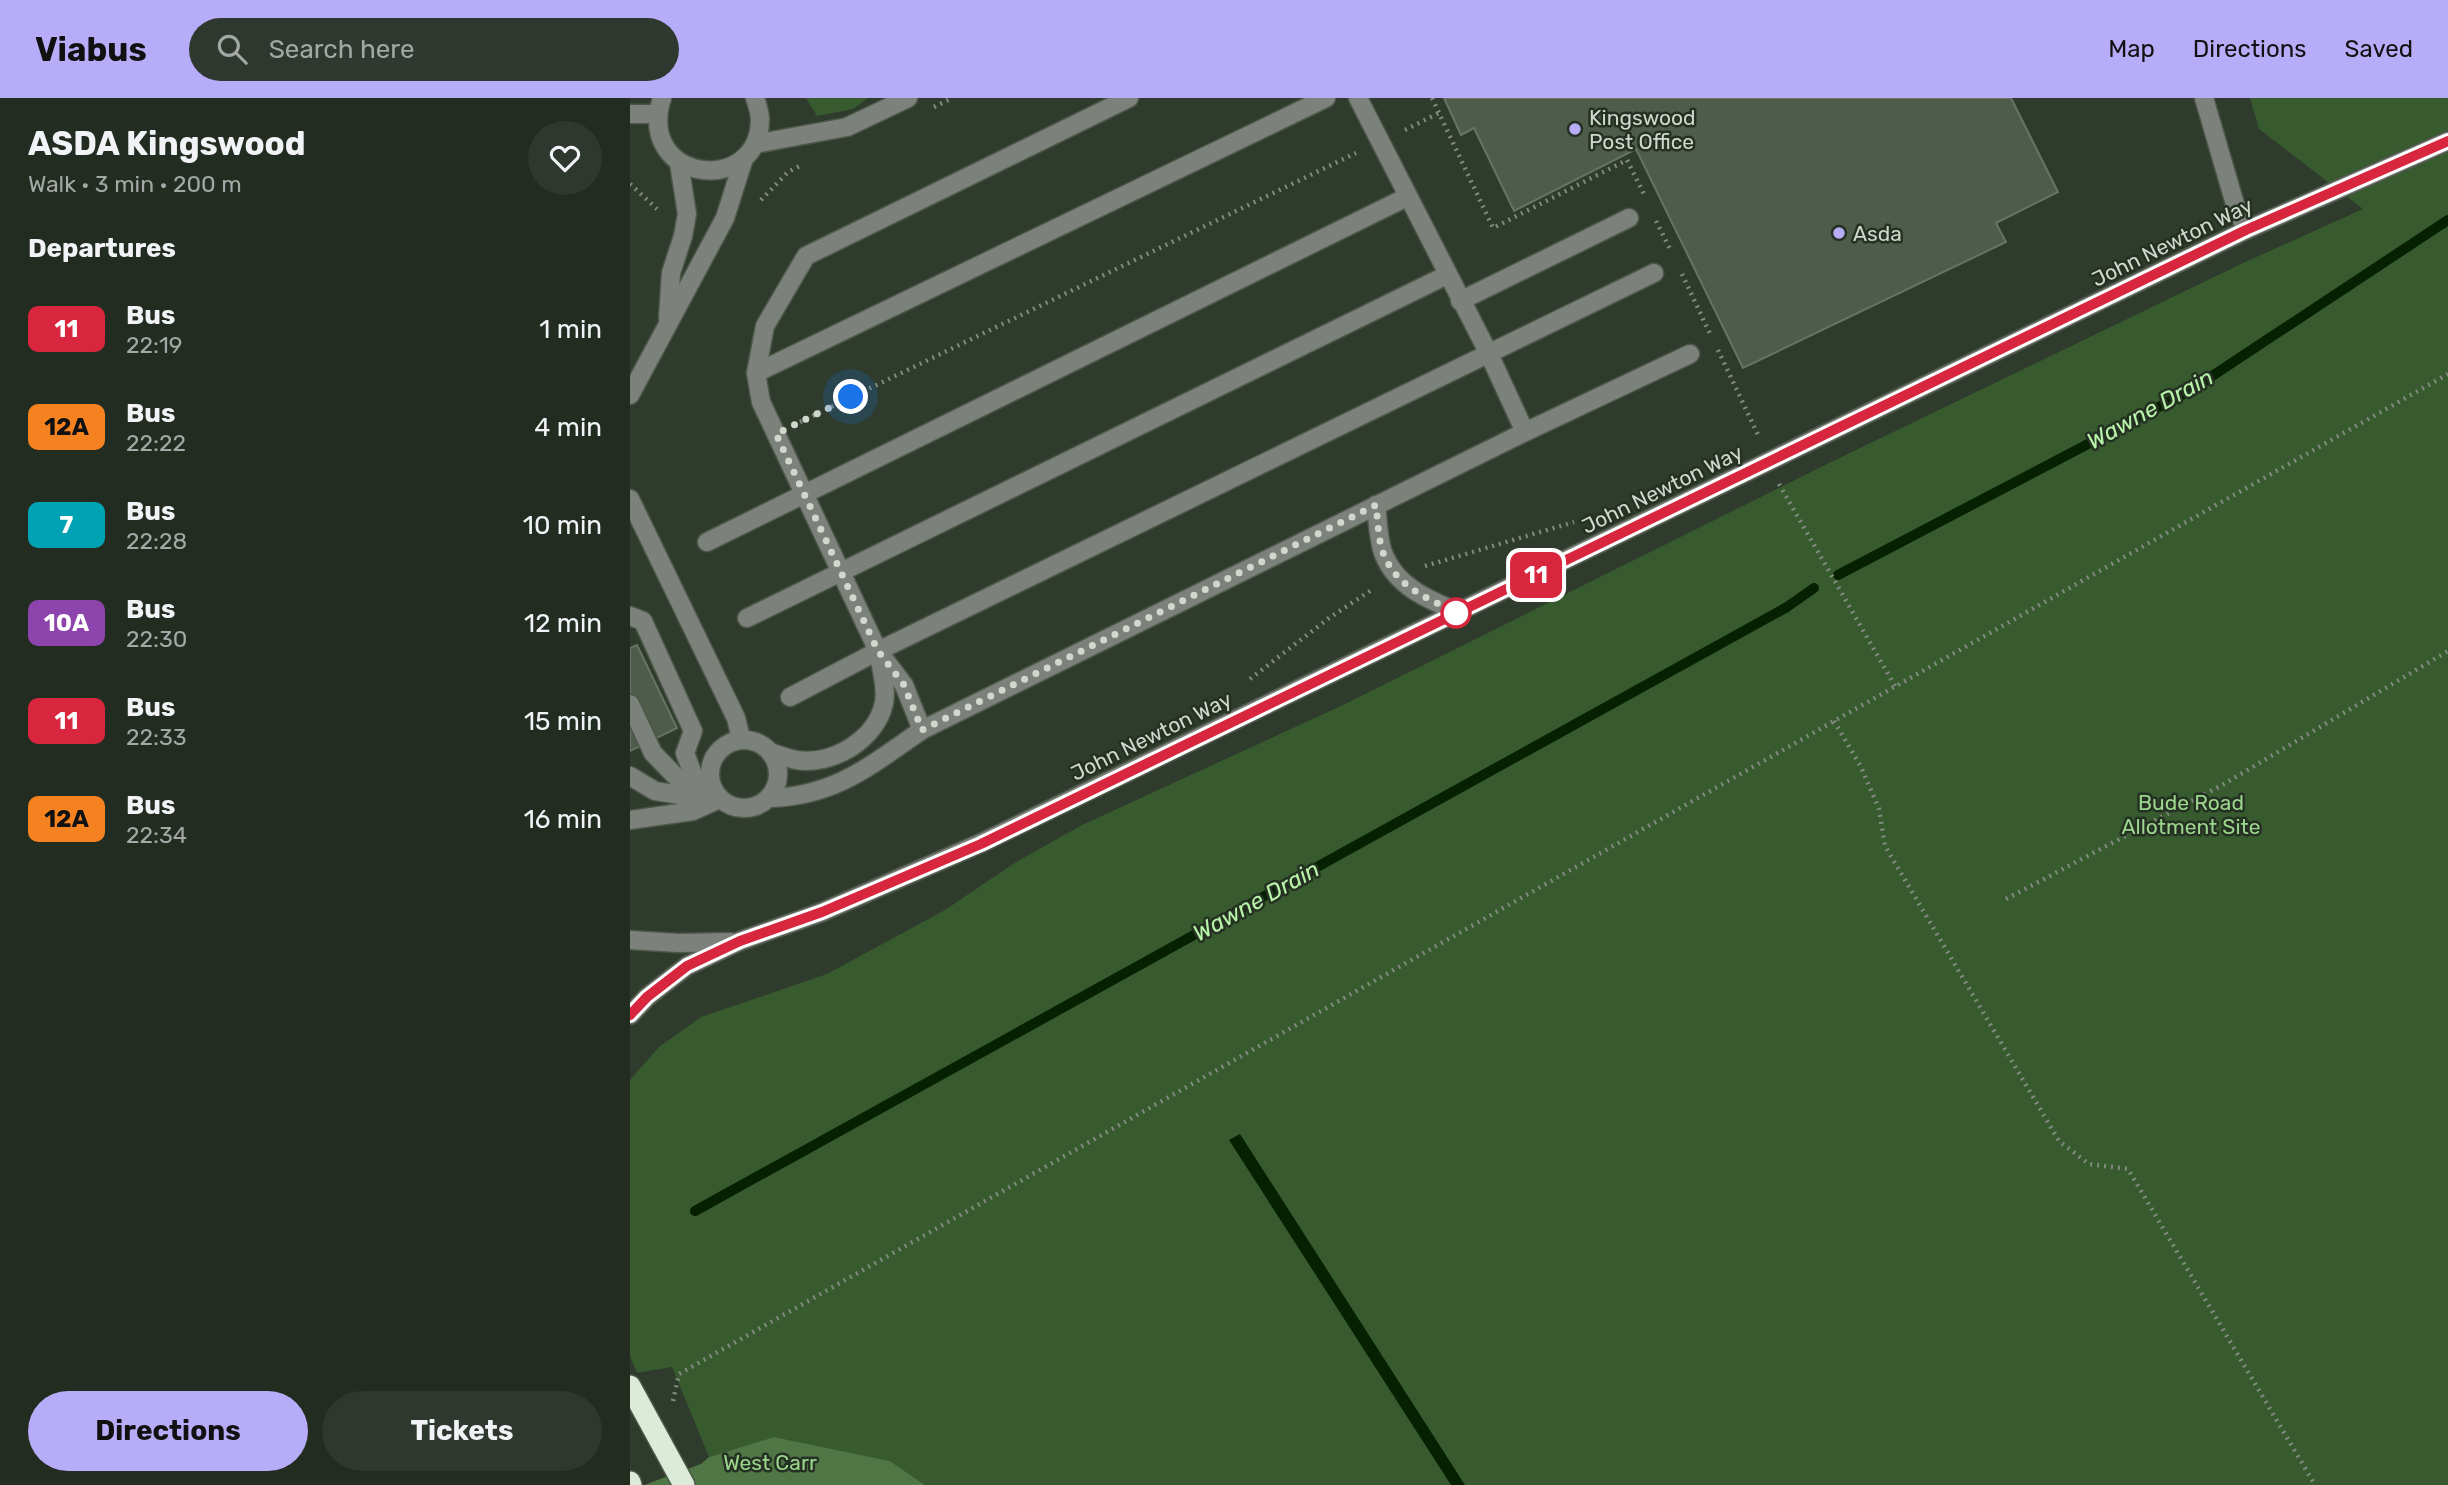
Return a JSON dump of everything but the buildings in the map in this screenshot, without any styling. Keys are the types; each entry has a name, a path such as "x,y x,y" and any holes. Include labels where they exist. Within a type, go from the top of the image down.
{"highway":[{"path":"630,1385 684,1485"}],"street":[{"path":"630,395 724,218 744,159 755,144 761,118 755,98"},
{"path":"755,144 847,127 908,98"},
{"path":"922,730 904,685 878,651 761,402 755,373 765,326 806,256 1129,98"},
{"path":"755,373 1326,98"},
{"path":"1358,98 1489,354 1525,432"},
{"path":"2204,98 2235,204 2246,230"},
{"path":"630,114 659,106 658,132 666,149 679,163 695,170 712,172 729,168 744,159"},
{"name":"John Newton Way","path":"630,1015 647,997 687,966 740,941 822,912 981,844 2246,230 2448,141"},
{"path":"668,325 671,274 684,236 687,214 679,163"},
{"path":"707,542 1407,197"},
{"path":"1460,301 1629,218"},
{"path":"790,697 878,651 1654,274"},
{"path":"747,618 1447,275"},
{"path":"770,798 796,797 830,788 864,770 922,730 1525,432 1690,354"},
{"path":"630,499 736,718 741,739"},
{"path":"1376,505 1384,554 1395,575 1423,598 1458,612"},
{"path":"630,616 643,621 693,731 685,753 694,776 719,802"},
{"path":"770,752 798,760 829,758 859,743 877,720 884,702 878,651"},
{"path":"630,704 653,753 685,786 719,802 735,808 749,809 770,798 777,785 777,769 776,761 770,752 757,741 741,739 723,747 716,754 709,776 719,802"},
{"path":"630,776 655,791 719,802"},
{"path":"630,820 693,811 719,802"},
{"name":"John Newton Way","path":"630,940 678,943 740,941"}],"path":[{"path":"776,434 1439,113"},
{"path":"630,184 657,210"},
{"path":"672,1400 679,1374 2448,374"},
{"path":"2006,899 2224,784 2448,651"},
{"path":"1834,721 1861,767 1879,809 1885,846 2059,1141 2089,1164 2128,1169 2315,1485"}],"green space":[{"path":"806,98 868,98 853,109 817,116"},
{"name":"Bude Road Allotment Site","path":"2250,98 2448,98 2448,1485 925,1485 890,1461 774,1437 709,1457 672,1367 637,1373 630,1356 630,1080 659,1047 701,1017 827,974 945,910 1016,862 1082,825 1343,705 1827,464 2243,263 2363,209 2259,129"},
{"name":"West Carr","path":"774,1437 890,1461 925,1485 644,1485 701,1464 709,1457"}],"shaded area":[{"path":"1240,1134 1465,1485 1451,1485 1229,1140"}],"waterway":[{"name":"Wawne Drain","path":"1838,575 2191,390 2448,220"},
{"name":"Wawne Drain","path":"695,1211 1787,607 1814,588"}],"bus line":[{"name":"11","path":"630,1015 647,997 687,966 740,941 822,912 981,844 2246,230 2448,141"}],"place":[{"name":"Kingswood Post Office","path":"1575,129"},
{"name":"Asda","path":"1839,233"}],"route":[{"path":"851,397 776,434 878,651 904,685 922,730 1376,505 1384,554 1395,575 1423,598 1458,612 1456,613"}]}
